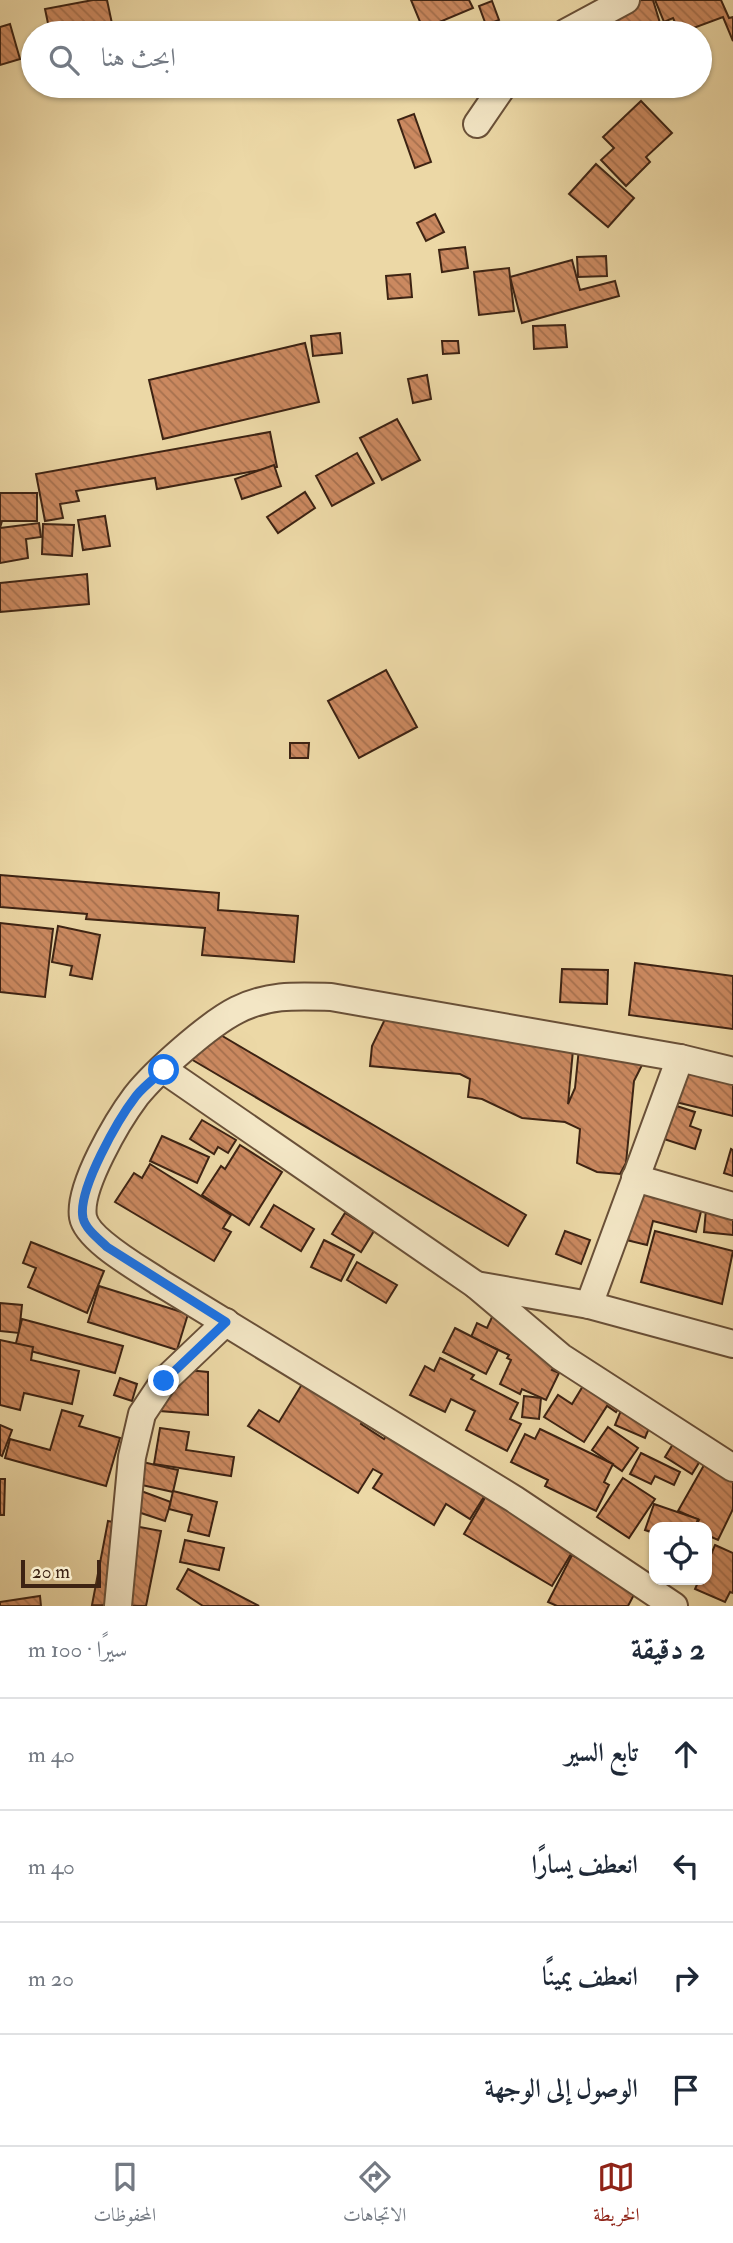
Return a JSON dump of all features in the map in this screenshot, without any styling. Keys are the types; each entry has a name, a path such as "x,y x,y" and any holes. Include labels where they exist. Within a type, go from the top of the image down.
{"street":[{"path":"584,21 614,2"},
{"path":"477,124 495,98"},
{"path":"674,1606 514,1499 107,1247 90,1231 83,1218 84,1202 99,1160 137,1096 196,1037 237,1010 276,995 331,997 680,1058 733,1072"},
{"path":"589,1305 680,1058"},
{"path":"164,1070 476,1285 561,1357 733,1468"},
{"path":"635,1178 733,1206"},
{"path":"476,1285 589,1305 733,1344"},
{"path":"118,1606 132,1457 142,1414 164,1381 226,1322"}],"building":[{"path":"107,0 111,21 48,21 45,9"},
{"path":"411,0 469,0 473,8 442,21 420,21"},
{"path":"630,0 653,0 659,21 598,21"},
{"path":"655,0 721,0 729,18 733,17 733,41 723,17 712,21 674,21 673,18 664,21"},
{"path":"492,1 499,20 485,21 479,6"},
{"path":"10,24 20,59 0,65 0,27"},
{"path":"641,101 672,133 646,157 650,162 626,186 601,160 614,148 603,137"},
{"path":"414,114 431,162 415,168 398,120"},
{"path":"596,164 634,198 608,227 569,194"},
{"path":"435,214 444,232 426,241 417,223"},
{"path":"465,247 468,268 442,272 439,250"},
{"path":"606,256 607,276 578,277 577,257"},
{"path":"572,260 580,290 615,281 619,296 522,323 510,277"},
{"path":"509,268 514,311 479,315 474,272"},
{"path":"410,274 412,297 388,299 386,276"},
{"path":"565,325 567,347 534,349 533,326"},
{"path":"340,333 342,353 313,356 311,336"},
{"path":"442,341 458,341 459,353 443,354"},
{"path":"305,343 319,402 163,439 149,380"},
{"path":"427,375 431,399 413,403 408,379"},
{"path":"397,419 420,460 382,480 360,438"},
{"path":"270,432 277,467 157,489 155,478 76,491 79,501 60,504 63,518 45,521 36,474"},
{"path":"357,453 374,483 332,506 316,476"},
{"path":"274,465 281,486 242,499 235,479"},
{"path":"305,492 315,508 278,533 267,517"},
{"path":"0,493 37,493 37,521 2,521 0,528"},
{"path":"105,516 110,546 83,550 78,520"},
{"path":"39,523 41,537 26,539 28,558 0,563 0,528"},
{"path":"43,524 74,525 72,556 42,554"},
{"path":"87,574 89,604 0,612 0,583"},
{"path":"386,670 417,727 359,758 328,701"},
{"path":"290,743 309,743 308,758 290,758"},
{"path":"0,875 219,893 218,910 298,916 294,962 202,955 205,928 86,919 87,914 0,907"},
{"path":"0,923 53,929 45,997 0,992"},
{"path":"58,926 100,935 92,979 70,975 72,966 52,962"},
{"path":"635,963 733,976 733,1029 629,1015"},
{"path":"562,969 608,970 607,1004 560,1002"},
{"path":"388,1013 573,1050 568,1104 575,1088 580,1038 644,1061 634,1081 626,1163 620,1174 597,1172 577,1163 580,1129 565,1122 522,1118 482,1099 468,1097 470,1079 460,1074 370,1066 372,1046"},
{"path":"197,1021 526,1215 508,1246 179,1052"},
{"path":"667,1051 733,1068 733,1116 655,1097"},
{"path":"655,1099 695,1112 690,1126 701,1130 695,1149 664,1139 659,1155 638,1147"},
{"path":"202,1120 236,1140 228,1153 218,1147 214,1154 190,1139"},
{"path":"162,1136 209,1157 197,1183 150,1161"},
{"path":"240,1145 282,1172 249,1225 202,1195 221,1166 225,1169"},
{"path":"731,1149 733,1150 733,1176 724,1173"},
{"path":"150,1164 231,1215 223,1228 231,1232 214,1261 115,1202 134,1173 142,1178"},
{"path":"631,1172 706,1191 696,1232 653,1221 647,1245 614,1237"},
{"path":"707,1198 733,1201 733,1235 704,1232"},
{"path":"274,1205 314,1229 301,1251 261,1227"},
{"path":"345,1213 374,1231 361,1252 332,1234"},
{"path":"565,1231 590,1240 581,1264 556,1254"},
{"path":"655,1231 733,1251 722,1304 641,1282"},
{"path":"324,1240 354,1255 341,1281 311,1267"},
{"path":"31,1242 104,1271 87,1313 28,1287 36,1268 23,1263"},
{"path":"357,1262 397,1285 386,1303 347,1280"},
{"path":"99,1286 188,1314 177,1350 88,1322"},
{"path":"0,1303 22,1305 19,1333 0,1331"},
{"path":"493,1315 560,1353 552,1370 559,1373 546,1400 522,1389 520,1394 500,1384 511,1360 507,1358 509,1355 471,1337 477,1323 487,1328"},
{"path":"22,1319 123,1346 115,1373 15,1347"},
{"path":"455,1328 498,1350 486,1374 443,1352"},
{"path":"0,1340 33,1347 31,1360 79,1371 72,1404 24,1393 20,1410 0,1405"},
{"path":"440,1358 474,1375 471,1379 518,1403 510,1419 521,1424 507,1451 466,1430 475,1411 451,1399 445,1412 410,1395 425,1366 434,1371"},
{"path":"187,1370 208,1372 208,1415 160,1411 163,1375"},
{"path":"307,1376 368,1413 361,1424 384,1439 388,1433 487,1492 470,1519 446,1504 434,1525 373,1488 382,1474 373,1469 358,1493 248,1426 259,1410 279,1422"},
{"path":"120,1378 137,1384 132,1401 114,1395"},
{"path":"586,1381 622,1403 616,1412 607,1406 584,1442 544,1417 558,1395 572,1404"},
{"path":"524,1396 541,1398 539,1419 522,1417"},
{"path":"624,1403 654,1416 645,1438 615,1425"},
{"path":"62,1410 83,1416 79,1426 120,1438 106,1486 5,1458 10,1439 50,1450"},
{"path":"0,1425 12,1430 2,1456 0,1455"},
{"path":"608,1427 638,1448 622,1471 592,1450"},
{"path":"160,1428 189,1432 186,1450 234,1457 231,1476 154,1464"},
{"path":"540,1429 613,1464 604,1482 609,1485 596,1511 545,1486 548,1480 511,1462 525,1434 535,1439"},
{"path":"678,1436 705,1453 692,1474 665,1457"},
{"path":"641,1453 680,1472 674,1485 655,1476 651,1484 630,1474"},
{"path":"708,1458 733,1470 733,1509 718,1540 712,1537 712,1522 698,1522 699,1520 678,1511"},
{"path":"138,1461 178,1470 173,1492 133,1483"},
{"path":"623,1478 655,1499 629,1538 597,1517"},
{"path":"0,1479 5,1479 4,1515 0,1515"},
{"path":"133,1488 171,1502 165,1521 126,1508"},
{"path":"173,1491 217,1502 209,1536 188,1531 192,1515 169,1509"},
{"path":"486,1496 574,1549 552,1586 464,1534"},
{"path":"654,1504 698,1519 697,1522 649,1522 649,1531 645,1530"},
{"path":"108,1521 161,1531 146,1606 92,1605"},
{"path":"185,1540 224,1548 219,1570 180,1562"},
{"path":"715,1545 733,1553 733,1593 730,1592 725,1602 695,1589 697,1585 712,1585 712,1552"},
{"path":"572,1555 637,1589 628,1606 557,1606 548,1602"},
{"path":"188,1569 259,1606 203,1606 177,1589"},
{"path":"40,1596 41,1606 0,1606 0,1602"}],"route":[{"path":"164,1070 137,1096 94,1170 84,1202 83,1218 90,1231 107,1247 226,1322 164,1381"}]}
